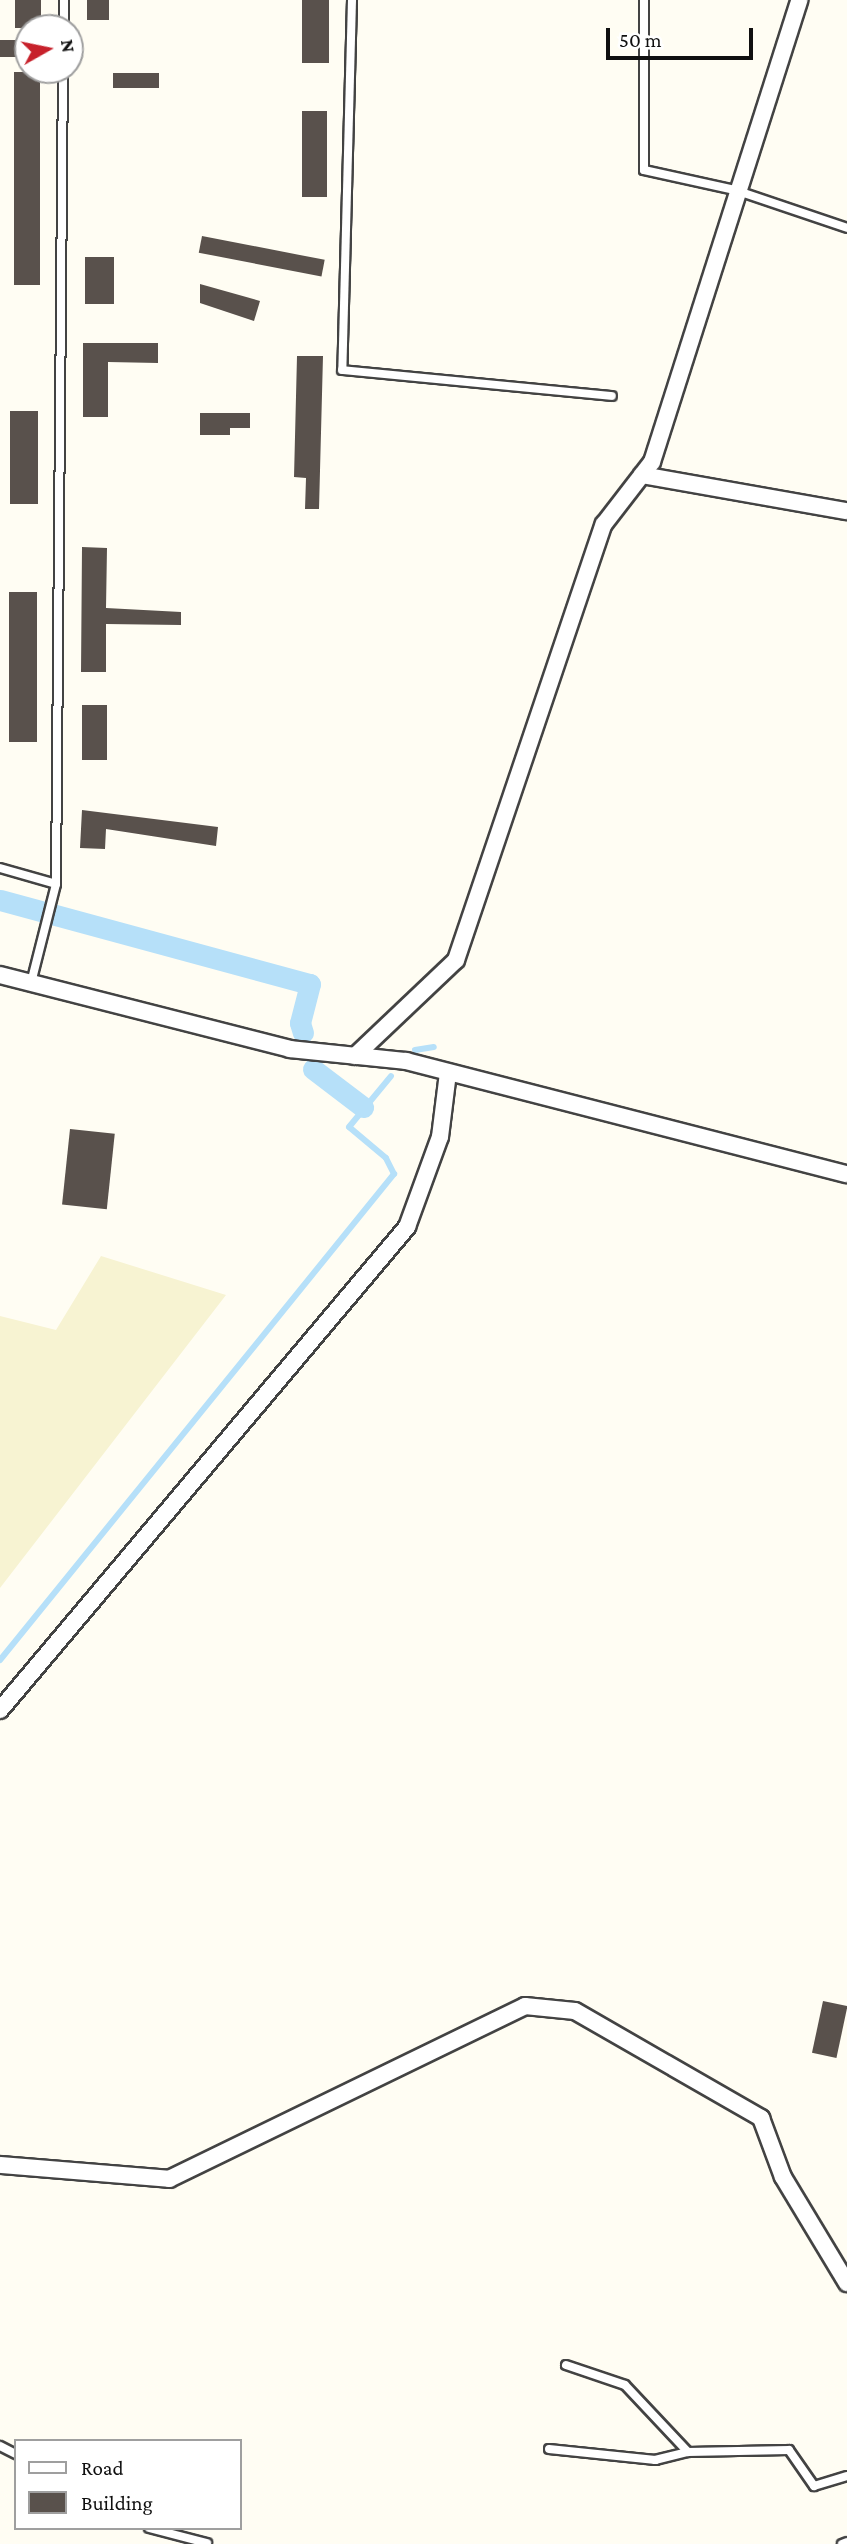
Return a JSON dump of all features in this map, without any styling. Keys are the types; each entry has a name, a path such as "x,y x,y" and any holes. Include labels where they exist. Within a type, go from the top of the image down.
{"street":[{"path":"355,1056 456,960 604,524 652,462 735,190 799,0"},
{"path":"642,475 847,511"},
{"path":"0,975 290,1049 406,1061 847,1174"},
{"path":"0,1710 407,1227 440,1137 448,1073"},
{"path":"0,2165 169,2179 525,2006 575,2011 761,2118 783,2177 847,2283"}],"lane":[{"path":"352,0 342,370 612,396"},
{"path":"644,0 644,170 735,190 847,228"},
{"path":"31,983 55,885 63,84"},
{"path":"0,868 55,885"},
{"path":"566,2365 625,2385 688,2452"},
{"path":"549,2449 655,2460 688,2452 789,2450 814,2486 847,2476"},
{"path":"157,2530 207,2543"},
{"path":"842,2544 847,2542"}],"shaded area":[{"path":"101,1256 226,1295 0,1588 0,1316 56,1330"}],"building":[{"path":"15,0 41,0 41,14 15,14"},
{"path":"87,0 109,0 109,20 87,20"},
{"path":"302,0 329,0 329,63 302,63"},
{"path":"0,40 14,40 14,57 0,57"},
{"path":"113,73 159,73 159,88 113,88"},
{"path":"14,84 40,84 40,285 14,285"},
{"path":"302,111 327,111 327,197 302,197"},
{"path":"202,236 325,260 321,277 199,253"},
{"path":"85,257 114,257 114,304 85,304"},
{"path":"200,284 260,301 254,321 200,303"},
{"path":"83,343 158,343 158,363 108,362 108,417 83,417"},
{"path":"297,356 323,356 319,509 305,509 306,478 294,477"},
{"path":"10,411 38,411 38,504 10,504"},
{"path":"200,413 250,413 250,428 230,428 230,435 200,435"},
{"path":"82,547 107,548 106,608 181,612 181,625 106,624 106,672 81,672"},
{"path":"9,592 37,592 37,742 9,742"},
{"path":"82,705 107,705 107,760 82,760"},
{"path":"82,810 218,827 216,846 106,829 105,849 80,848"},
{"path":"70,1129 115,1134 107,1209 62,1205"},
{"path":"823,2001 847,2006 836,2058 812,2053"}],"waterway":[{"path":"0,900 310,984 300,1023 303,1033"},
{"path":"415,1050 434,1047"},
{"path":"313,1069 363,1107"},
{"path":"0,1660 394,1174 386,1158 349,1127 391,1076"}]}
